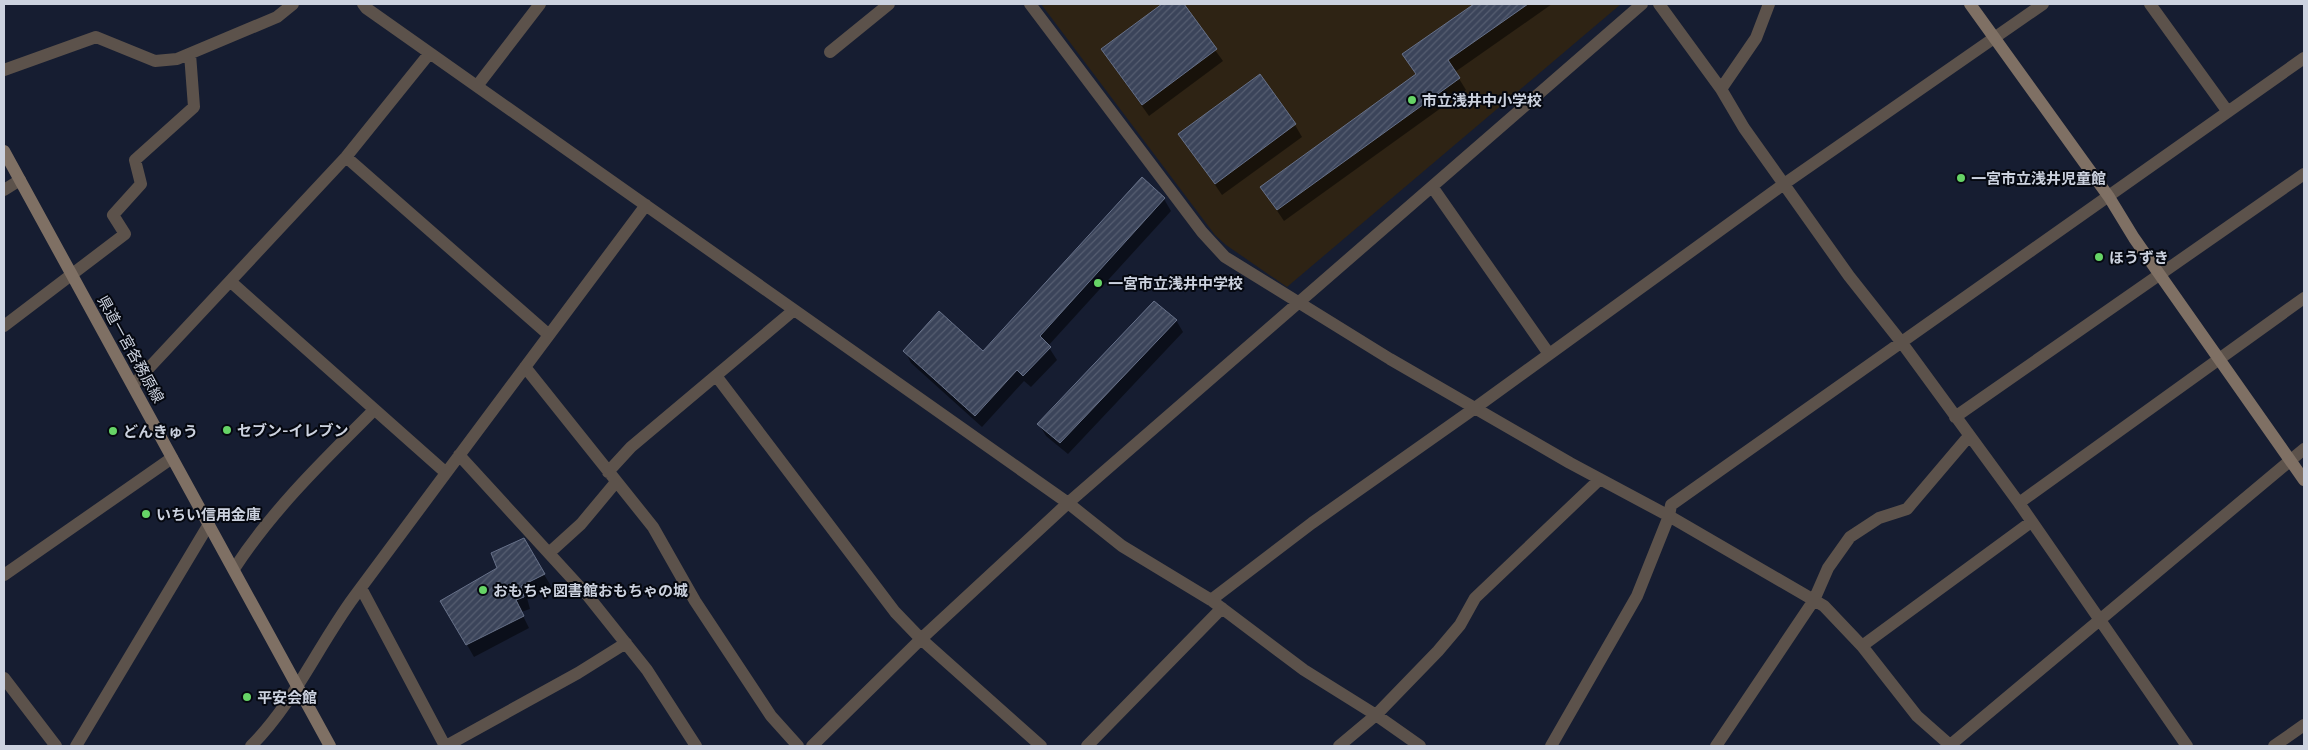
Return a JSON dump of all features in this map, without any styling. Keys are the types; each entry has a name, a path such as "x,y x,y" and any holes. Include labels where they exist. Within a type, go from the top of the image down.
{"main road":[{"path":"1970,4 2109,196 2160,274 2304,480"},
{"name":"県道一宮各務原線","path":"4,151 299,686 330,746"}],"street":[{"path":"4,70 96,37 155,61 177,59 277,17 293,4"},
{"path":"363,4 429,54 1068,503 1122,546 1222,608 1304,670 1376,715 1420,746"},
{"path":"477,86 540,4"},
{"path":"830,52 890,4"},
{"path":"1030,4 1202,232 1225,256 1475,408 1669,516 1824,606 1862,646 1917,716 1950,746 2304,449"},
{"path":"812,746 921,639 1068,503 1642,4"},
{"path":"1659,4 1721,89 1744,128 1849,276 1902,343 2019,503 2098,620 2187,746"},
{"path":"1721,89 1756,38 1769,4"},
{"path":"1210,600 1312,523 1475,408 1784,184 2043,4"},
{"path":"2150,4 2228,112"},
{"path":"4,326 125,234 113,215 141,184 135,160 194,107 190,54"},
{"path":"133,385 346,157 429,54"},
{"path":"1552,746 1637,596 1669,516 1671,505 2304,58"},
{"path":"346,157 549,335"},
{"path":"1955,418 2304,174"},
{"path":"4,190 20,180"},
{"path":"1432,188 1549,354"},
{"path":"251,746 299,686 346,609 445,472 646,205"},
{"path":"231,282 445,472"},
{"path":"2019,503 2304,298"},
{"path":"549,553 581,524 631,446 717,377 794,310"},
{"path":"525,367 653,527 695,601 771,716 798,746"},
{"path":"717,377 895,612 921,639 1041,746"},
{"path":"234,569 256,536 268,522 309,476 374,410"},
{"path":"1716,746 1814,600 1828,568 1850,537 1879,518 1907,509 1969,436"},
{"path":"459,454 588,596 647,670 696,746"},
{"path":"4,575 172,458"},
{"path":"1339,746 1376,715 1444,644 1460,625 1475,598 1600,479"},
{"path":"1862,646 2031,522"},
{"path":"76,746 209,524"},
{"path":"361,588 446,746 578,673 626,643"},
{"path":"1087,746 1222,608"},
{"path":"4,678 56,746"},
{"path":"2274,746 2304,725"}],"shaded area":[{"path":"1041,4 1621,4 1287,287 1226,245 1215,235"}],"building":[{"path":"1162,4 1184,4 1217,49 1142,105 1101,49"},
{"path":"1474,4 1528,4 1448,60 1460,78 1277,210 1260,187 1416,74 1402,54"},
{"path":"1260,74 1296,124 1215,184 1178,134"},
{"path":"1142,177 1165,198 1040,336 1051,347 1023,376 1017,370 975,416 903,351 939,311 983,351"},
{"path":"1154,301 1177,320 1060,443 1037,424"},
{"path":"524,538 545,574 521,586 524,597 516,600 524,616 466,645 440,601 497,568 491,553"}],"place":[{"name":"市立浅井中小学校","path":"1412,100"},
{"name":"一宮市立浅井児童館","path":"1961,178"},
{"name":"ほうずき","path":"2099,257"},
{"name":"一宮市立浅井中学校","path":"1098,283"},
{"name":"セブン-イレブン","path":"227,430"},
{"name":"どんきゅう","path":"113,431"},
{"name":"いちい信用金庫","path":"146,514"},
{"name":"おもちゃ図書館おもちゃの城","path":"483,590"},
{"name":"平安会館","path":"247,697"}]}
